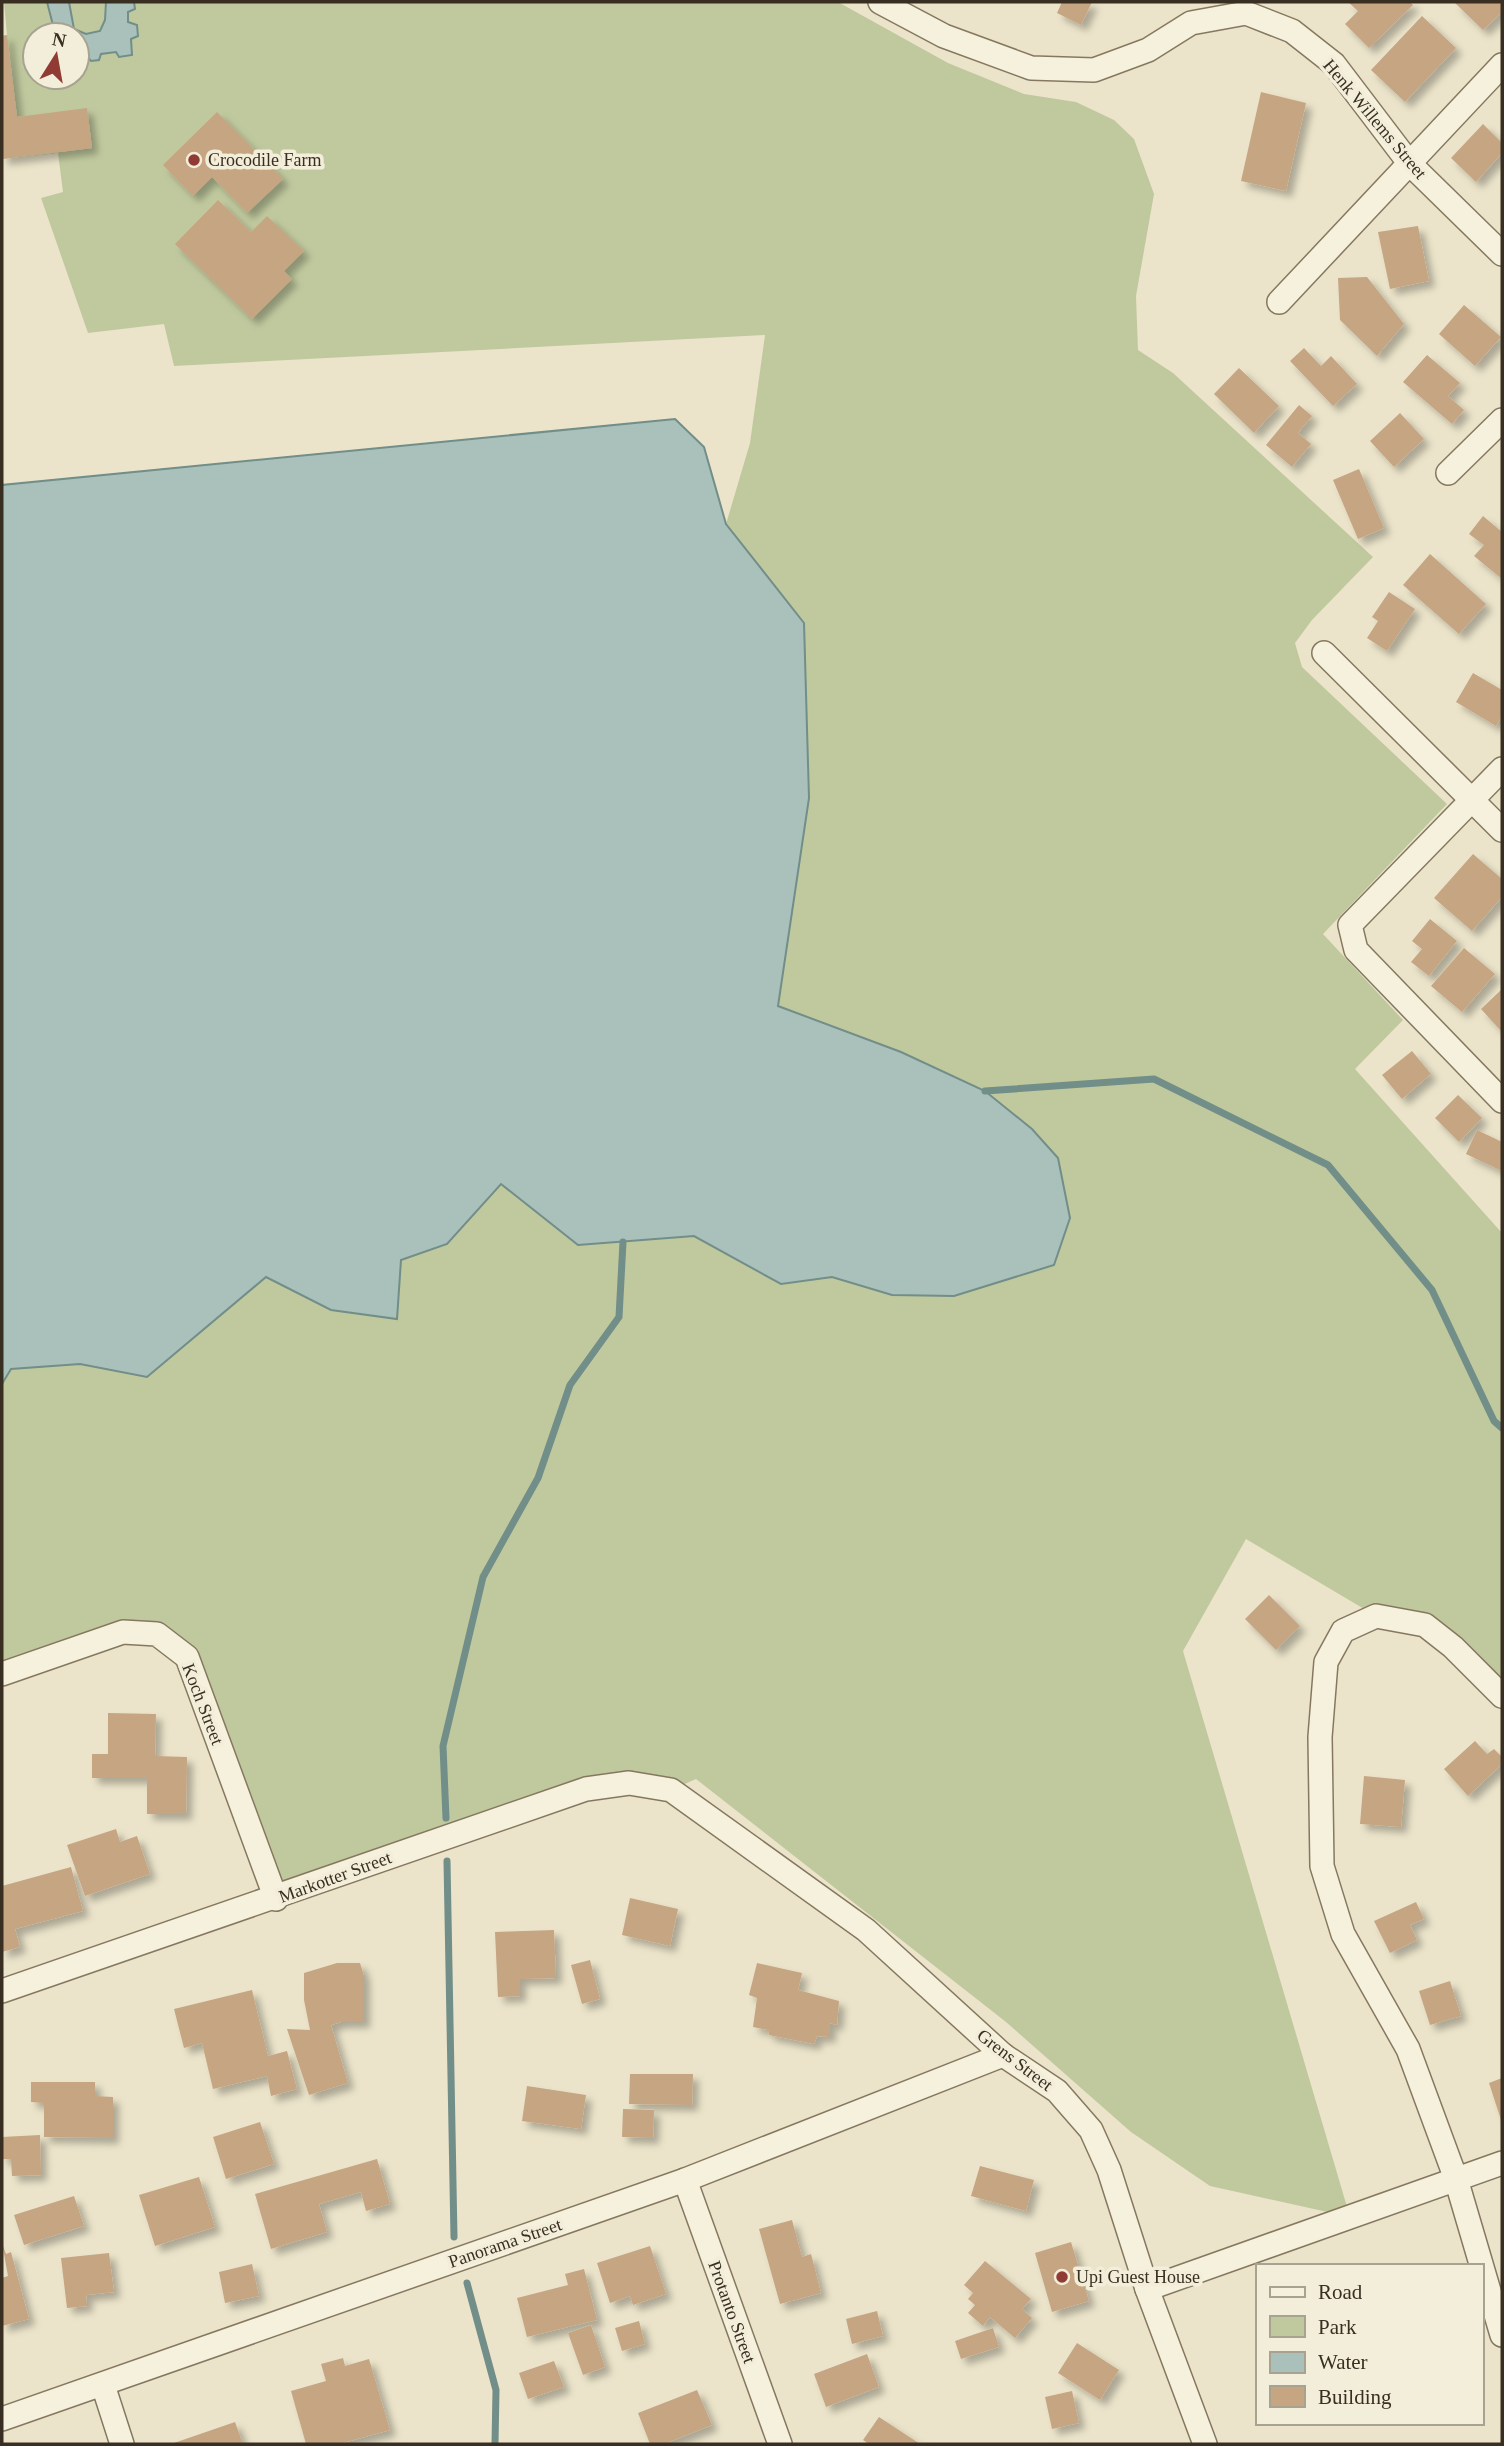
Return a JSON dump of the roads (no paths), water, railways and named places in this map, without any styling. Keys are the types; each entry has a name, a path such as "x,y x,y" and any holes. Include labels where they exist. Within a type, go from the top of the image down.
{"street":[{"name":"Henk Willems Street","path":"880,2 944,36 1031,68 1094,70 1148,50 1191,23 1247,8 1292,31 1334,64 1410,164 1502,254"},
{"path":"1279,302 1502,65"},
{"path":"1448,473 1502,420"},
{"path":"1324,653 1502,830"},
{"path":"1502,769 1350,925 1356,950 1502,1101"},
{"path":"1481,2264 1456,2179 1408,2049 1342,1934 1322,1866 1320,1737 1326,1662 1343,1631 1376,1616 1425,1625 1453,1647 1502,1696"},
{"name":"Koch Street","path":"2,1674 123,1632 157,1634 187,1657 275,1899"},
{"name":"Markotter Street","path":"2,1991 275,1899 586,1789 629,1783 671,1790"},
{"name":"Grens Street","path":"671,1790 866,1930 1003,2055 1057,2091 1091,2130 1109,2170 1147,2289 1205,2444"},
{"name":"Panorama Street","path":"2,2419 685,2180 1003,2055"},
{"path":"1147,2289 1502,2163"},
{"name":"Protanto Street","path":"685,2180 773,2443"},
{"path":"1483,2271 1502,2336"},
{"path":"103,2385 122,2444"}],"water":[{"path":"47,2 69,2 73,21 52,21"},
{"path":"106,2 134,2 135,9 128,12 128,22 137,25 138,36 131,39 132,55 119,57 116,52 101,54 99,60 91,61 91,33 100,31 105,20"},
{"path":"675,419 704,447 726,524 804,623 809,798 778,1006 901,1052 985,1091 1032,1129 1058,1158 1070,1218 1054,1265 954,1296 892,1295 832,1277 781,1284 694,1236 578,1245 501,1184 447,1244 401,1260 397,1319 331,1310 266,1277 147,1377 80,1364 11,1369 2,1384 2,485"}],"waterway":[{"path":"985,1091 1154,1079 1328,1165 1432,1290 1494,1421 1502,1428"},
{"path":"446,1818 443,1746 483,1577 538,1478 570,1385 619,1317 623,1242"},
{"path":"447,1861 454,2237"},
{"path":"467,2283 496,2390 495,2444"}],"place":[{"name":"Crocodile Farm","path":"194,160"},
{"name":"Upi Guest House","path":"1062,2277"}]}
